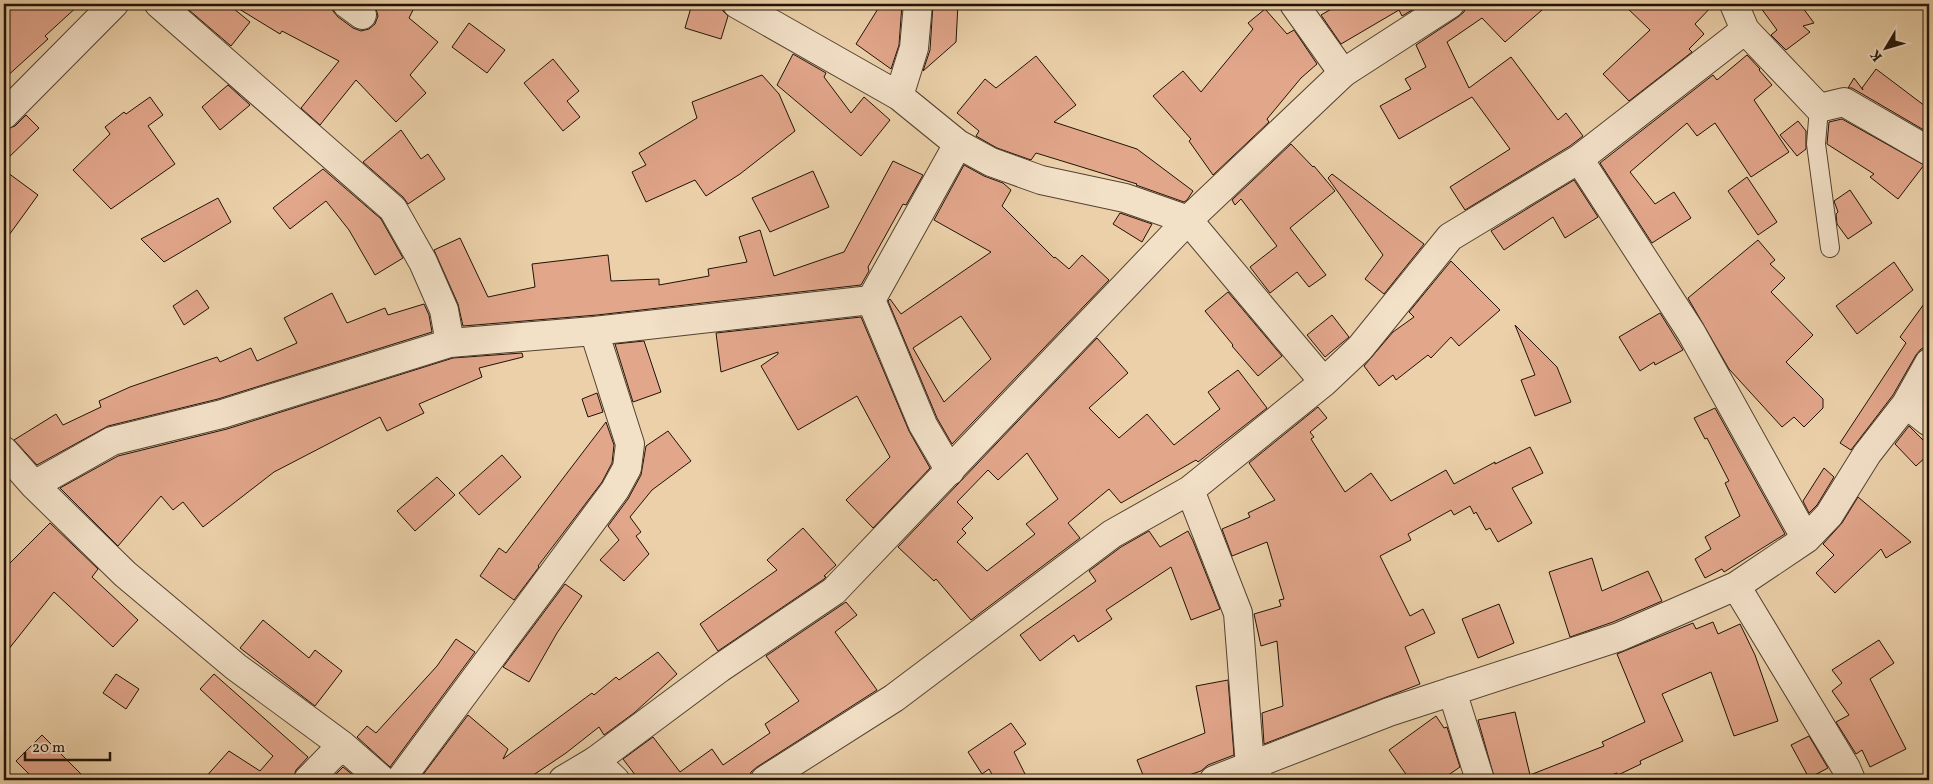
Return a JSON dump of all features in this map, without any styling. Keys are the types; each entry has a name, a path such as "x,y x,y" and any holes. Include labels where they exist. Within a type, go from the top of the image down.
{"street":[{"path":"4,115 114,4"},
{"path":"160,4 393,208 423,262 444,310 450,343"},
{"path":"738,4 898,96 958,144 991,162 1041,180 1126,198 1188,220 1324,382"},
{"path":"898,96 914,48 918,4"},
{"path":"1294,4 1343,73"},
{"path":"563,780 595,761 720,668 834,591 1188,220 1343,73 1450,4"},
{"path":"1734,4 1746,30 1819,108 1844,102 1929,151"},
{"path":"764,780 894,698 1112,534 1190,490 1324,382 1360,348 1450,237 1579,159 1746,30"},
{"path":"871,300 958,144"},
{"path":"1579,159 1691,332 1806,539"},
{"path":"34,485 112,441 222,414 450,343 594,332 871,300"},
{"path":"871,300 923,425 950,471"},
{"path":"400,780 615,490 626,468 630,444 594,332"},
{"path":"1214,780 1255,773 1389,712 1618,637 1736,586 1806,539 1829,515 1867,454 1906,404 1929,364"},
{"path":"1906,404 1929,422"},
{"path":"4,451 34,485 132,580 236,667 342,744 382,780"},
{"path":"1190,490 1238,613 1255,773"},
{"path":"1736,586 1846,768 1851,780"},
{"path":"1452,691 1480,780"},
{"path":"308,780 342,744"},
{"path":"595,761 615,780"}],"lane":[{"path":"1819,108 1816,144 1830,248"}],"building":[{"path":"4,4 80,4 45,36 48,39 4,79"},
{"path":"182,4 228,4 250,22 231,46"},
{"path":"231,4 332,4 333,11 338,17 353,28 361,31 369,29 375,24 378,16 372,4 416,4 409,18 438,42 410,75 426,93 396,122 356,80 320,125 301,108 339,61 282,31 280,34"},
{"path":"692,4 721,4 723,11 728,16 721,39 685,28"},
{"path":"881,4 902,4 899,45 891,69 856,44"},
{"path":"933,4 958,4 956,42 923,71 930,50"},
{"path":"1340,4 1422,4 1402,16 1399,10 1341,44 1321,15"},
{"path":"1466,4 1549,4 1505,42 1482,18 1447,42 1469,88 1511,57 1558,120 1566,113 1583,136 1570,146 1465,210 1450,187 1510,149 1472,97 1399,139 1380,106 1411,89 1405,79 1426,67 1416,45 1458,17 1464,12"},
{"path":"1623,4 1714,4 1695,24 1704,34 1689,49 1692,52 1629,101 1603,74 1650,30"},
{"path":"1758,4 1775,4 1779,7 1783,4 1800,4 1814,23 1803,26 1810,32 1786,50 1771,35 1777,30"},
{"path":"1265,9 1287,34 1294,30 1317,64 1301,78 1267,119 1269,122 1213,175 1189,141 1191,139 1153,96 1183,71 1201,92 1253,29 1248,23"},
{"path":"469,23 505,50 487,73 452,47"},
{"path":"793,54 826,73 824,77 851,113 864,97 890,120 861,156 777,85"},
{"path":"1747,55 1772,85 1754,100 1789,152 1751,177 1715,123 1697,136 1687,123 1630,172 1655,204 1674,192 1691,218 1652,243 1600,163 1713,75 1717,80"},
{"path":"1036,56 1076,105 1054,122 1137,149 1193,191 1187,200 1184,202 1137,184 1036,153 1031,160 997,148 976,136 979,131 957,113 985,79 996,88"},
{"path":"553,59 579,91 567,101 580,117 563,131 524,83"},
{"path":"1876,69 1929,109 1929,133 1852,88 1848,88 1854,78 1863,90 1862,88"},
{"path":"762,75 779,94 795,131 740,174 706,196 695,180 646,202 632,172 646,165 639,153 697,118 692,102"},
{"path":"228,85 250,105 220,130 202,107"},
{"path":"150,97 163,115 148,126 175,164 111,209 73,170 110,134 105,127 124,112 126,114"},
{"path":"26,115 39,128 4,162 4,130 15,126"},
{"path":"1842,119 1924,165 1898,199 1870,177 1874,174 1827,144 1829,122"},
{"path":"1798,121 1806,131 1806,149 1797,156 1780,135"},
{"path":"401,130 421,159 428,154 445,179 408,204 403,197 363,162"},
{"path":"1291,144 1314,166 1335,191 1290,228 1326,275 1309,287 1297,272 1270,293 1250,267 1277,246 1241,199 1235,205 1232,200"},
{"path":"893,161 923,175 906,205 903,204 868,267 869,271 861,285 597,315 463,326 458,304 434,250 460,238 488,297 535,287 532,264 608,255 611,281 659,279 659,285 709,276 708,269 747,262 739,237 760,230 774,276 844,252"},
{"path":"964,165 984,176 1003,183 1011,190 1002,206 1054,258 1069,269 1082,255 1109,280 952,444 937,418 888,301 890,299 901,314 991,252 934,220","holes":["961,316 991,359 944,402 913,348"]},
{"path":"323,169 381,219 403,258 375,275 349,230 326,201 290,229 273,208"},
{"path":"4,170 38,195 4,242"},
{"path":"813,171 829,207 770,232 752,198"},
{"path":"1332,174 1424,244 1384,294 1365,279 1383,255 1328,178"},
{"path":"1747,177 1777,222 1758,235 1728,191"},
{"path":"1574,180 1598,217 1565,238 1553,217 1504,250 1491,231"},
{"path":"1850,190 1872,223 1848,239 1837,224 1836,214 1838,212 1834,201"},
{"path":"218,198 231,222 164,262 141,239"},
{"path":"1120,213 1152,224 1142,242 1113,224"},
{"path":"1758,240 1775,260 1770,264 1785,278 1771,292 1813,335 1786,362 1823,399 1823,408 1804,427 1794,417 1782,427 1729,369 1688,298"},
{"path":"1451,261 1500,310 1459,346 1451,337 1431,358 1428,355 1396,380 1393,375 1379,386 1364,366 1393,332 1414,317 1409,312"},
{"path":"1894,262 1913,290 1857,334 1836,306"},
{"path":"197,290 209,308 184,325 173,306"},
{"path":"1228,292 1282,356 1258,376 1205,311"},
{"path":"332,293 347,323 385,308 388,315 424,304 429,315 432,332 218,399 108,426 37,465 14,440 56,414 63,425 101,407 99,401 130,387 217,357 220,362 251,348 257,361 297,343 284,318"},
{"path":"1929,297 1929,347 1921,349 1916,355 1893,395 1851,450 1840,443 1906,343 1900,337"},
{"path":"1660,313 1683,350 1655,365 1654,362 1640,371 1619,337"},
{"path":"1332,315 1349,337 1325,357 1307,335"},
{"path":"861,317 909,431 930,468 873,528 846,500 890,457 857,396 798,430 761,366 778,354 778,352 721,372 716,333"},
{"path":"1515,325 1557,367 1571,402 1535,416 1521,380 1535,375"},
{"path":"1097,338 1128,373 1089,408 1119,438 1147,414 1174,445 1220,409 1208,392 1238,370 1267,408 1198,462 1196,460 1121,503 1109,489 1068,523 1080,538 971,620 936,579 934,581 898,547","holes":["1027,453 1058,499 1026,524 1035,534 987,571 957,542 966,533 962,529 973,518 957,502 988,470 998,480"]},
{"path":"644,341 661,392 633,402 615,344"},
{"path":"522,353 523,357 479,368 482,377 419,404 424,413 387,431 380,417 274,472 203,527 183,502 173,510 161,496 118,546 60,488 118,456 227,429 453,358"},
{"path":"597,393 603,412 588,417 582,399"},
{"path":"1318,407 1327,418 1310,432 1314,437 1311,439 1345,492 1371,473 1391,501 1446,470 1454,484 1495,462 1495,464 1530,447 1543,473 1512,488 1532,523 1498,542 1490,528 1486,530 1476,512 1474,514 1470,506 1454,515 1451,510 1408,534 1411,540 1380,556 1410,616 1423,609 1435,633 1405,647 1420,684 1264,744 1262,713 1283,706 1277,641 1261,646 1254,614 1281,606 1279,600 1284,599 1267,542 1232,556 1222,529 1250,517 1248,513 1275,500 1249,463"},
{"path":"1715,408 1785,534 1724,572 1722,569 1705,578 1695,559 1711,549 1705,537 1740,516 1725,483 1729,481 1707,438 1705,439 1694,418"},
{"path":"606,422 614,445 612,463 602,482 514,600 480,576 499,548 506,553"},
{"path":"1909,426 1929,446 1929,454 1916,466 1895,444"},
{"path":"668,431 691,461 652,490 630,517 641,532 636,536 649,554 624,581 600,560 619,540 608,526 628,499 641,475 646,446"},
{"path":"502,455 521,477 479,515 459,493"},
{"path":"1824,468 1834,477 1817,505 1809,513 1803,501"},
{"path":"437,477 455,495 415,531 397,511"},
{"path":"1858,497 1911,542 1886,558 1881,549 1835,593 1816,573 1834,555 1823,544 1842,523"},
{"path":"50,523 98,569 92,577 138,620 113,647 54,592 4,655 4,569"},
{"path":"803,528 836,565 824,576 826,577 824,579 718,651 700,624 777,570 767,560"},
{"path":"1149,531 1160,547 1188,531 1220,609 1191,620 1171,567 1106,610 1112,619 1078,642 1074,635 1040,661 1020,635 1096,581 1089,571 1121,547"},
{"path":"1592,558 1602,591 1648,571 1662,601 1613,622 1570,637 1549,572"},
{"path":"565,584 582,596 557,633 529,682 503,667"},
{"path":"846,602 857,615 835,632 877,690 757,767 751,772 749,780 639,780 623,759 653,737 680,772 712,749 723,765 770,733 765,724 799,701 766,656"},
{"path":"1499,604 1514,643 1478,658 1462,619"},
{"path":"263,620 309,658 315,650 342,671 315,706 240,648"},
{"path":"1713,622 1718,634 1740,624 1755,655 1778,721 1734,736 1711,672 1662,694 1683,741 1640,761 1641,764 1618,775 1617,773 1597,780 1495,780 1478,720 1515,712 1530,775 1604,746 1602,742 1645,722 1617,654 1693,623 1696,629"},
{"path":"456,639 475,652 390,767 357,737 367,726 376,733 437,666"},
{"path":"1879,640 1894,663 1870,679 1906,749 1870,767 1862,750 1856,754 1836,722 1849,715 1832,691 1842,683 1832,670"},
{"path":"658,652 677,674 634,713 604,735 599,727 566,753 526,780 419,780 468,715 508,749 503,759 592,693 594,695 616,677 619,680"},
{"path":"116,674 139,689 126,709 103,693"},
{"path":"214,674 308,757 296,770 293,780 203,780 229,751 260,771 273,756 200,689"},
{"path":"1228,680 1234,755 1208,765 1201,771 1174,780 1145,780 1137,760 1205,733 1196,686"},
{"path":"1436,716 1444,728 1447,727 1460,767 1441,780 1410,780 1389,750"},
{"path":"1011,723 1026,744 1014,752 1028,780 995,780 989,769 982,774 968,752"},
{"path":"42,735 87,780 35,780 16,761"},
{"path":"1809,736 1828,768 1809,778 1791,745"},
{"path":"343,767 359,780 330,780"}]}
